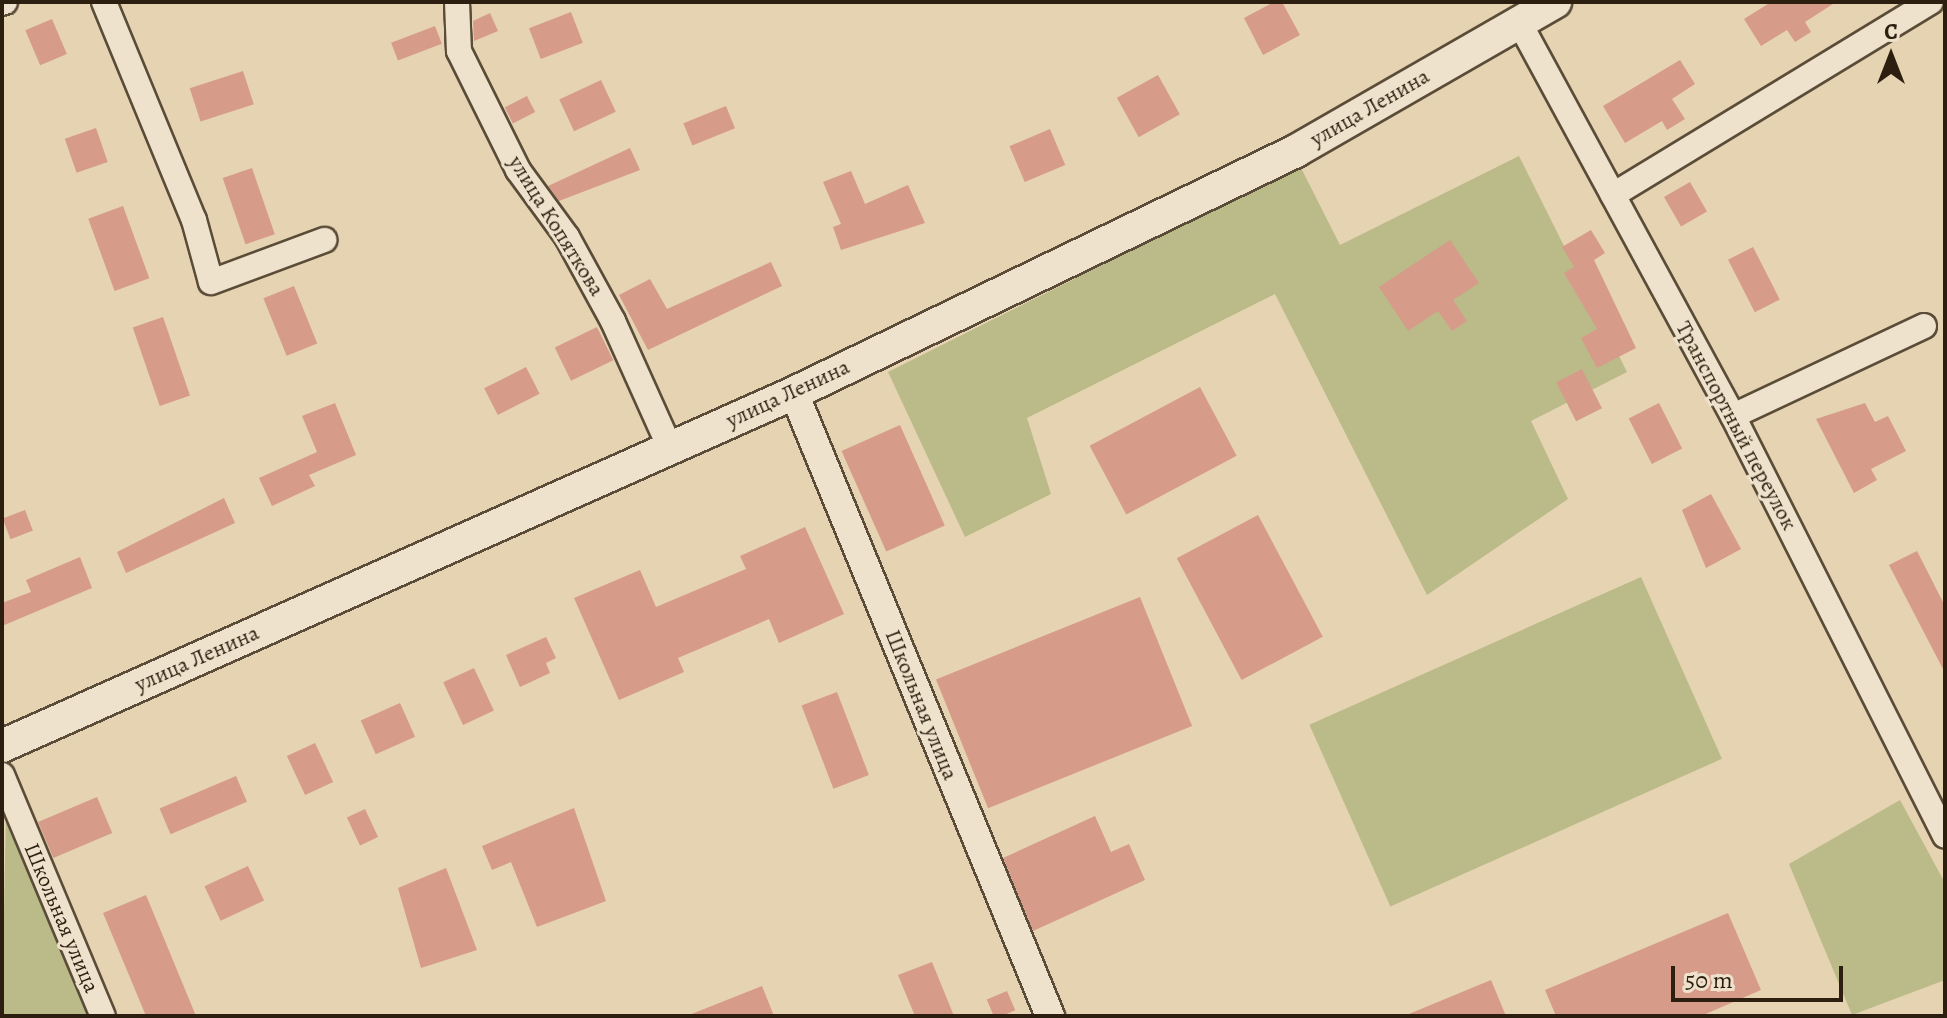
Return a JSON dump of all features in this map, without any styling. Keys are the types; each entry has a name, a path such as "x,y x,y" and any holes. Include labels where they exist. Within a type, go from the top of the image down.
{"main road":[{"name":"улица Ленина","path":"2,746 794,393 1296,151 1555,2"}],"street":[{"path":"104,2 194,220 211,282 324,240"},
{"name":"улица Копяткова","path":"457,2 459,51 518,170 567,237 613,321 670,448"},
{"path":"1613,195 1931,2"},
{"name":"Транспортный переулок","path":"1519,22 1733,416 1945,835"},
{"path":"1733,416 1924,326"},
{"name":"Школьная улица","path":"794,393 1050,1016"},
{"name":"Школьная улица","path":"2,775 103,1016"}],"green space":[{"path":"1519,156 1627,372 1531,421 1568,499 1427,595 1275,294 1027,418 1051,494 965,537 888,372 1300,166 1340,245"},
{"path":"1641,577 1722,759 1390,906 1309,725"},
{"path":"1900,800 1945,883 1945,980 1852,1015 1789,864"},
{"path":"6,811 94,1016 2,1016"}],"building":[{"path":"1274,2 1282,2 1300,35 1263,55 1244,18"},
{"path":"1771,2 1836,2 1805,22 1811,32 1795,42 1787,30 1761,46 1744,19"},
{"path":"571,12 583,43 541,59 529,28"},
{"path":"490,13 498,31 474,41 473,21"},
{"path":"52,19 67,54 40,65 25,30"},
{"path":"435,26 442,44 398,61 391,43"},
{"path":"1680,60 1695,84 1672,99 1685,119 1667,130 1662,121 1625,143 1603,106"},
{"path":"243,71 254,104 201,122 190,88"},
{"path":"1158,75 1180,114 1139,137 1117,98"},
{"path":"601,80 616,112 574,131 559,99"},
{"path":"527,96 535,112 513,123 505,107"},
{"path":"726,106 735,128 692,145 683,123"},
{"path":"96,128 108,162 77,173 65,139"},
{"path":"1050,129 1065,165 1025,182 1009,146"},
{"path":"630,148 640,170 559,201 548,186"},
{"path":"252,168 275,234 245,244 223,178"},
{"path":"851,171 865,204 908,185 925,223 841,250 833,227 841,224 823,182"},
{"path":"1690,182 1707,211 1681,226 1664,197"},
{"path":"123,206 149,278 115,291 88,219"},
{"path":"1591,230 1605,253 1594,260 1636,348 1597,368 1581,338 1597,329 1564,273 1574,267 1562,247"},
{"path":"1450,240 1479,283 1453,300 1467,321 1452,331 1438,311 1408,331 1379,287"},
{"path":"1753,247 1780,300 1755,312 1728,260"},
{"path":"771,262 782,286 648,350 619,295 650,279 667,309"},
{"path":"294,286 317,343 287,356 263,298"},
{"path":"163,317 190,395 160,406 133,327"},
{"path":"597,327 613,360 571,381 555,348"},
{"path":"526,367 540,394 498,415 484,388"},
{"path":"1582,369 1602,408 1576,421 1556,382"},
{"path":"1200,387 1237,456 1126,515 1090,446"},
{"path":"335,403 356,455 309,475 315,486 272,506 259,478 317,452 302,416"},
{"path":"1659,403 1682,448 1652,464 1629,418"},
{"path":"1865,403 1875,422 1888,416 1906,451 1871,469 1877,480 1854,493 1816,419"},
{"path":"900,425 945,525 886,552 842,451"},
{"path":"1711,494 1741,549 1706,568 1682,510"},
{"path":"224,498 235,523 126,573 117,552"},
{"path":"25,510 33,531 10,539 3,519"},
{"path":"1258,515 1323,637 1242,680 1177,558"},
{"path":"805,527 844,614 779,643 769,619 678,658 684,672 619,700 574,598 640,570 656,607 746,569 740,556"},
{"path":"1917,551 1945,606 1945,673 1889,565"},
{"path":"80,557 92,588 2,626 2,603 31,592 26,580"},
{"path":"1140,597 1192,726 988,808 936,679"},
{"path":"546,637 556,658 546,663 550,673 520,687 506,655"},
{"path":"474,668 494,711 463,725 443,682"},
{"path":"837,692 869,775 833,789 802,706"},
{"path":"400,703 415,737 376,754 361,720"},
{"path":"315,743 333,782 305,795 287,756"},
{"path":"236,776 247,802 171,834 160,808"},
{"path":"97,797 112,833 53,858 38,822"},
{"path":"574,808 606,901 537,927 511,862 492,870 482,846"},
{"path":"365,809 378,837 360,846 347,817"},
{"path":"1095,816 1111,852 1129,844 1145,880 1033,931 1003,858"},
{"path":"248,866 264,900 221,921 204,886"},
{"path":"446,868 477,950 421,968 398,888"},
{"path":"146,895 196,1016 146,1016 103,913"},
{"path":"1728,913 1761,990 1701,1016 1556,1016 1545,990"},
{"path":"932,962 954,1016 915,1016 898,975"},
{"path":"1491,980 1506,1016 1404,1016"},
{"path":"762,986 774,1016 689,1016 689,1015"},
{"path":"1007,991 1015,1010 994,1016 987,1000"}]}
